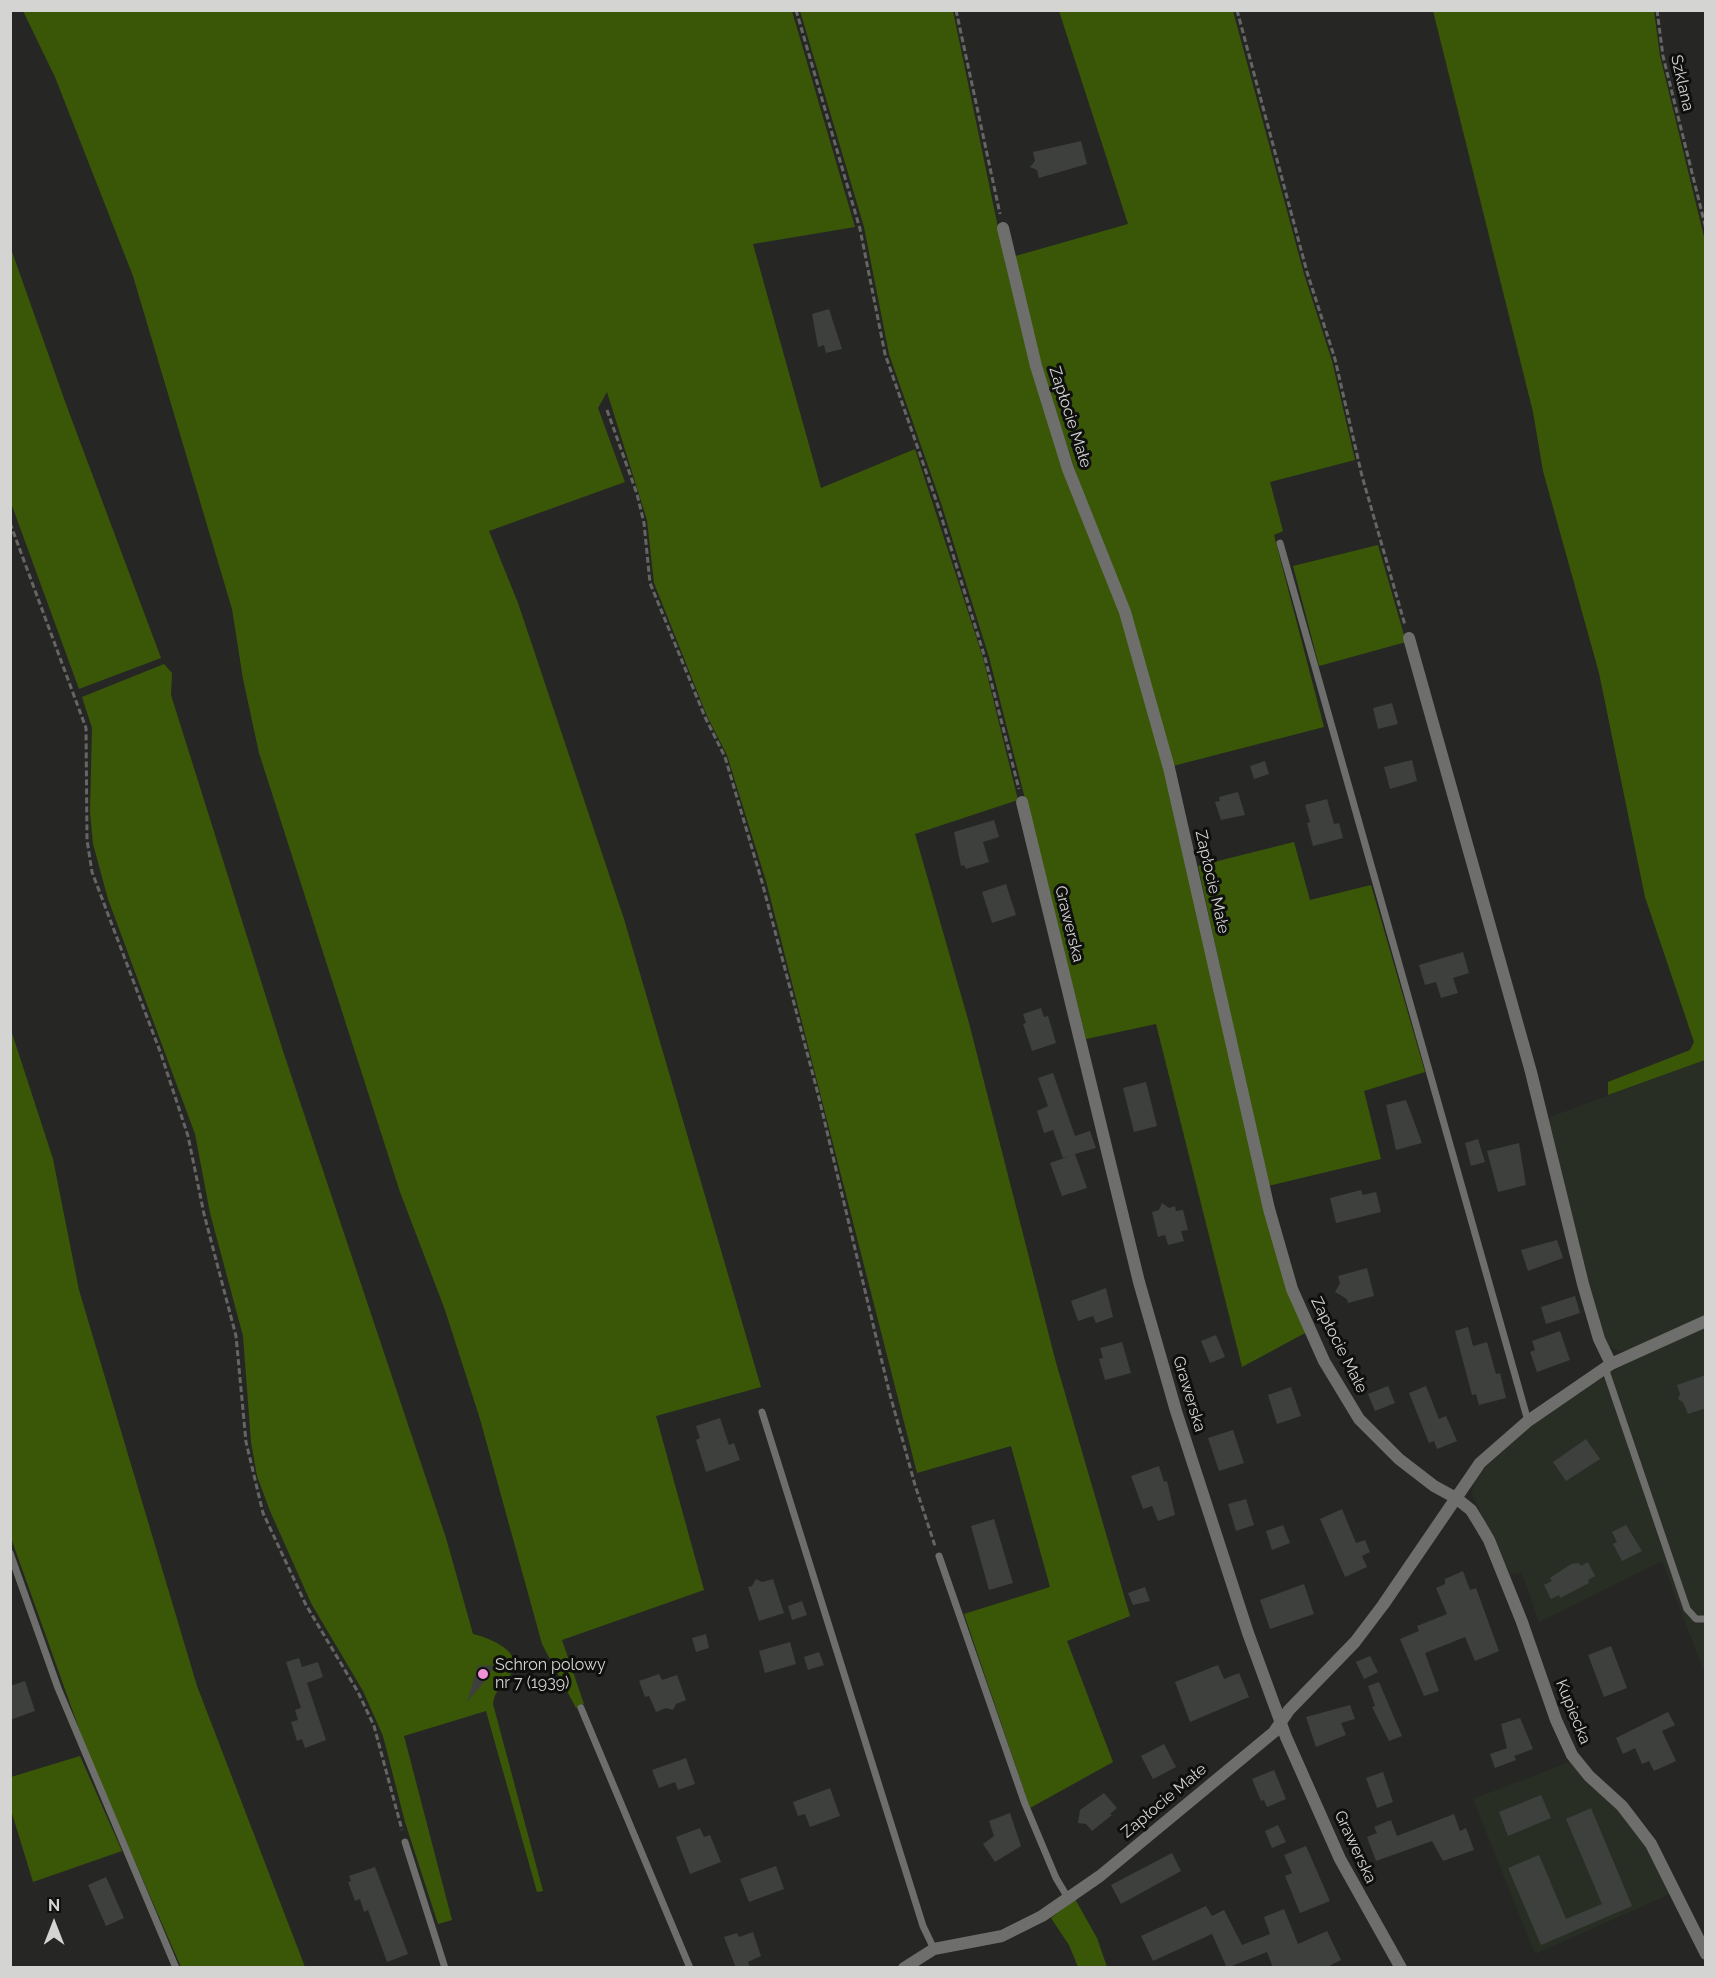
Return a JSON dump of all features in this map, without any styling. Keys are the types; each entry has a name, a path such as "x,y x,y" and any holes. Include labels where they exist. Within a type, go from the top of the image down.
{"street":[{"name":"Zapłocie Małe","path":"1003,228 1036,366 1068,469 1125,612 1169,768 1269,1209 1292,1289 1324,1361 1359,1419 1399,1459 1434,1486 1456,1498"},
{"path":"1409,638 1532,1072 1586,1295 1608,1366"},
{"name":"Grawerska","path":"1022,802 1142,1293 1176,1411 1248,1633 1282,1722 1340,1859 1401,1968"},
{"name":"Zapłocie Małe","path":"904,1968 934,1949 1002,1936 1042,1916 1142,1842 1266,1740 1289,1710 1362,1633 1480,1463 1528,1421 1608,1366 1706,1321"},
{"name":"Kupiecka","path":"1456,1498 1471,1510 1489,1539 1522,1622 1556,1720 1572,1755 1589,1776 1622,1806 1651,1844 1706,1954"}],"lane":[{"path":"1280,543 1528,1421"},
{"path":"1608,1366 1687,1609 1696,1618 1706,1619"},
{"path":"762,1412 923,1926 934,1949"},
{"path":"10,1553 58,1688 176,1968"},
{"path":"939,1556 1025,1804 1056,1878 1068,1898"},
{"path":"581,1708 690,1968"},
{"path":"405,1842 445,1968"}],"path":[{"path":"796,10 860,230 885,354 938,506 985,658 1022,802"},
{"path":"956,10 1003,228"},
{"path":"1237,10 1304,261 1335,359 1362,476 1409,638"},
{"name":"Szklana","path":"1657,10 1663,56 1706,229"},
{"path":"607,410 637,494 644,523 650,583 705,717 725,757 762,882 818,1094 889,1391 915,1485 939,1556"},
{"path":"10,523 86,728 87,840 92,872 161,1054 188,1136 204,1214 236,1336 246,1442 263,1513 306,1605 358,1692 374,1726 405,1842"}],"shaded area":[{"path":"1705,1060 1705,1316 1631,1349 1620,1351 1609,1347 1602,1338 1547,1118"},
{"path":"1705,1325 1705,1674 1662,1561 1539,1622 1522,1573 1510,1574 1472,1494 1475,1477 1534,1423 1610,1373"},
{"path":"1569,1762 1633,1825 1672,1893 1535,1954 1473,1799"}],"green space":[{"path":"23,11 792,11 855,227 753,244 821,488 915,449 983,658 1018,800 915,834 969,1023 1055,1359 1130,1616 1067,1641 1113,1762 1030,1808 964,1614 1050,1587 1011,1446 917,1473 766,881 727,755 707,716 654,583 647,520 607,392 598,408 625,482 489,531 518,603 624,919 761,1387 656,1416 704,1590 562,1640 584,1704 576,1708 542,1644 480,1419 445,1310 400,1192 259,753 243,679 232,609 133,276 55,77"},
{"path":"800,11 953,11 1006,266 1031,367 1121,612 1165,768 1214,985 1307,1332 1242,1367 1156,1024 1086,1039 989,657 941,503 889,354 864,227"},
{"path":"1059,11 1233,11 1304,274 1332,361 1355,460 1270,482 1283,531 1274,535 1324,727 1173,766 1040,364 1012,257 1128,224"},
{"path":"1433,11 1654,11 1660,56 1706,245 1705,1060 1608,1095 1608,1082 1690,1050 1694,1042 1645,897 1599,673 1543,471 1533,412"},
{"path":"10,246 67,407 161,658 79,689 11,503"},
{"path":"1378,545 1406,642 1319,666 1293,566"},
{"path":"164,664 172,673 171,695 283,1051 446,1538 473,1634 502,1646 513,1658 512,1672 498,1690 493,1704 543,1891 537,1892 486,1711 404,1736 452,1920 438,1924 405,1822 383,1736 363,1691 311,1603 257,1476 251,1442 243,1336 210,1213 195,1134 108,899 93,844 90,812 92,728 82,697"},
{"path":"1294,842 1310,900 1371,885 1425,1072 1364,1091 1381,1159 1268,1186 1198,866"},
{"path":"10,1027 53,1159 79,1290 197,1686 305,1967 181,1967 88,1754 11,1538"},
{"path":"80,1756 122,1851 33,1882 11,1810 11,1777"},
{"path":"1075,1899 1097,1938 1107,1967 1078,1967 1069,1945 1051,1918"}],"building":[{"path":"1081,141 1087,164 1039,178 1037,170 1030,167 1035,161 1033,152"},
{"path":"829,309 842,349 826,353 824,345 818,347 812,314"},
{"path":"1392,703 1398,724 1378,729 1373,708"},
{"path":"1412,760 1417,781 1390,789 1384,767"},
{"path":"1265,761 1269,774 1254,779 1250,766"},
{"path":"1238,792 1245,815 1221,820 1215,802 1220,801 1219,797"},
{"path":"1327,799 1334,824 1339,823 1343,838 1313,846 1305,805"},
{"path":"994,820 999,837 983,842 989,862 966,869 964,865 961,866 954,832"},
{"path":"1006,884 1016,915 992,923 982,892"},
{"path":"1463,952 1469,973 1453,978 1458,993 1441,998 1436,982 1425,985 1419,965"},
{"path":"1041,1008 1044,1017 1048,1016 1056,1043 1032,1051 1023,1024 1026,1023 1023,1014"},
{"path":"1053,1073 1075,1136 1090,1131 1096,1148 1075,1154 1087,1188 1062,1196 1050,1163 1070,1156 1063,1158 1053,1130 1044,1133 1037,1111 1048,1106 1038,1078"},
{"path":"1146,1082 1157,1126 1134,1132 1123,1088"},
{"path":"1406,1100 1422,1143 1396,1150 1386,1105"},
{"path":"1478,1139 1485,1162 1471,1166 1465,1143"},
{"path":"1519,1143 1526,1185 1498,1192 1487,1151"},
{"path":"1361,1190 1363,1195 1376,1192 1381,1212 1336,1223 1330,1198"},
{"path":"1162,1203 1169,1208 1175,1206 1176,1211 1183,1210 1188,1230 1181,1231 1184,1241 1168,1245 1165,1235 1158,1237 1152,1212 1159,1210"},
{"path":"1557,1240 1563,1258 1528,1271 1521,1250"},
{"path":"1367,1268 1374,1296 1348,1303 1347,1299 1335,1292 1340,1283 1338,1276"},
{"path":"1106,1288 1113,1317 1096,1323 1093,1316 1078,1321 1071,1301"},
{"path":"1575,1296 1580,1313 1546,1324 1541,1307"},
{"path":"1468,1327 1473,1346 1487,1342 1496,1374 1500,1373 1506,1398 1479,1405 1476,1394 1472,1395 1455,1331"},
{"path":"1560,1331 1570,1360 1537,1372 1530,1352 1535,1350 1532,1341"},
{"path":"1216,1335 1225,1357 1210,1363 1201,1341"},
{"path":"1122,1342 1131,1373 1105,1380 1099,1359 1103,1358 1100,1348"},
{"path":"1706,1375 1706,1408 1688,1414 1683,1402 1678,1399 1680,1394 1677,1385"},
{"path":"1388,1386 1395,1403 1375,1411 1368,1394"},
{"path":"1426,1386 1439,1419 1446,1416 1457,1441 1437,1449 1434,1441 1429,1443 1409,1393"},
{"path":"1291,1387 1301,1416 1277,1424 1268,1395"},
{"path":"720,1418 729,1445 734,1443 740,1460 706,1472 696,1440 700,1438 696,1426"},
{"path":"1233,1430 1244,1463 1219,1471 1208,1438"},
{"path":"1586,1439 1600,1459 1566,1481 1553,1462"},
{"path":"1159,1466 1164,1482 1167,1481 1175,1515 1158,1521 1152,1506 1143,1509 1131,1476"},
{"path":"1246,1499 1254,1525 1236,1531 1228,1504"},
{"path":"1342,1509 1356,1543 1365,1540 1370,1552 1362,1556 1367,1567 1345,1577 1320,1519"},
{"path":"994,1519 1013,1583 989,1590 971,1526"},
{"path":"1283,1525 1290,1543 1272,1550 1266,1531"},
{"path":"1626,1525 1642,1551 1622,1561 1613,1544 1617,1542 1612,1532"},
{"path":"1588,1562 1595,1576 1588,1580 1589,1583 1560,1598 1559,1595 1551,1599 1544,1585 1552,1581 1550,1578 1571,1564 1579,1563 1581,1566"},
{"path":"1463,1571 1470,1590 1476,1588 1499,1651 1475,1661 1465,1637 1425,1653 1439,1691 1424,1696 1400,1639 1419,1631 1417,1626 1447,1614 1436,1588 1445,1584 1445,1579"},
{"path":"756,1579 762,1582 773,1579 784,1613 759,1621 748,1587 752,1586"},
{"path":"1304,1584 1314,1614 1270,1629 1260,1600"},
{"path":"1145,1587 1150,1601 1133,1605 1128,1593"},
{"path":"802,1601 807,1615 792,1620 788,1606"},
{"path":"706,1634 709,1648 696,1652 692,1638"},
{"path":"790,1642 796,1664 765,1673 759,1651"},
{"path":"1611,1646 1627,1688 1604,1697 1588,1655"},
{"path":"819,1652 824,1665 808,1670 804,1657"},
{"path":"1370,1656 1378,1672 1364,1679 1356,1662"},
{"path":"299,1658 302,1667 318,1662 323,1677 307,1683 326,1740 305,1748 302,1739 297,1741 291,1722 298,1720 295,1710 301,1708 286,1662"},
{"path":"493,1665 490,1675 467,1702 478,1666"},
{"path":"1218,1665 1224,1679 1239,1673 1249,1697 1190,1722 1175,1682"},
{"path":"659,1674 662,1680 677,1675 686,1700 676,1704 673,1710 666,1708 656,1712 649,1696 645,1697 639,1681"},
{"path":"25,1681 35,1711 10,1720 10,1686"},
{"path":"1379,1682 1402,1736 1389,1741 1372,1707 1375,1706 1368,1686"},
{"path":"1350,1705 1355,1719 1341,1723 1346,1735 1316,1747 1306,1717"},
{"path":"1668,1712 1675,1725 1662,1731 1676,1761 1654,1771 1649,1761 1642,1764 1635,1748 1623,1754 1616,1738"},
{"path":"1520,1718 1533,1749 1514,1756 1516,1760 1495,1768 1490,1754 1507,1748 1501,1724"},
{"path":"1164,1744 1176,1767 1153,1779 1141,1756"},
{"path":"686,1758 695,1784 678,1790 675,1782 659,1788 652,1770"},
{"path":"1274,1770 1286,1799 1267,1807 1264,1800 1261,1801 1252,1779"},
{"path":"1383,1772 1393,1802 1377,1808 1366,1778"},
{"path":"830,1788 840,1816 810,1827 805,1814 798,1816 793,1802"},
{"path":"1104,1793 1117,1808 1092,1831 1086,1824 1078,1823 1080,1810"},
{"path":"1541,1795 1551,1818 1508,1836 1499,1812"},
{"path":"1591,1808 1632,1906 1541,1945 1508,1868 1539,1855 1566,1919 1602,1904 1566,1819"},
{"path":"1010,1813 1021,1846 995,1862 983,1844 994,1836 989,1821"},
{"path":"1454,1814 1460,1831 1466,1828 1474,1850 1443,1861 1432,1841 1376,1861 1367,1837 1377,1833 1374,1827 1391,1820 1397,1836"},
{"path":"1278,1825 1286,1842 1272,1848 1265,1831"},
{"path":"700,1828 704,1837 710,1835 721,1862 690,1874 676,1837"},
{"path":"1306,1846 1330,1901 1300,1913 1285,1876 1292,1873 1284,1855"},
{"path":"1172,1853 1181,1871 1121,1904 1111,1885"},
{"path":"776,1866 784,1889 749,1902 740,1879"},
{"path":"375,1867 408,1954 387,1962 368,1910 364,1912 360,1899 355,1901 348,1882 351,1881 349,1876"},
{"path":"106,1877 124,1918 106,1926 88,1885"},
{"path":"1206,1906 1212,1916 1224,1910 1242,1945 1270,1934 1264,1917 1284,1909 1298,1944 1327,1931 1341,1960 1325,1968 1273,1968 1267,1952 1227,1968 1212,1934 1153,1961 1141,1936"},
{"path":"753,1932 761,1956 748,1962 750,1968 736,1968 724,1937 737,1933 739,1937"}],"place":[{"name":"Schron polowy nr 7 (1939)","path":"483,1674"}]}
